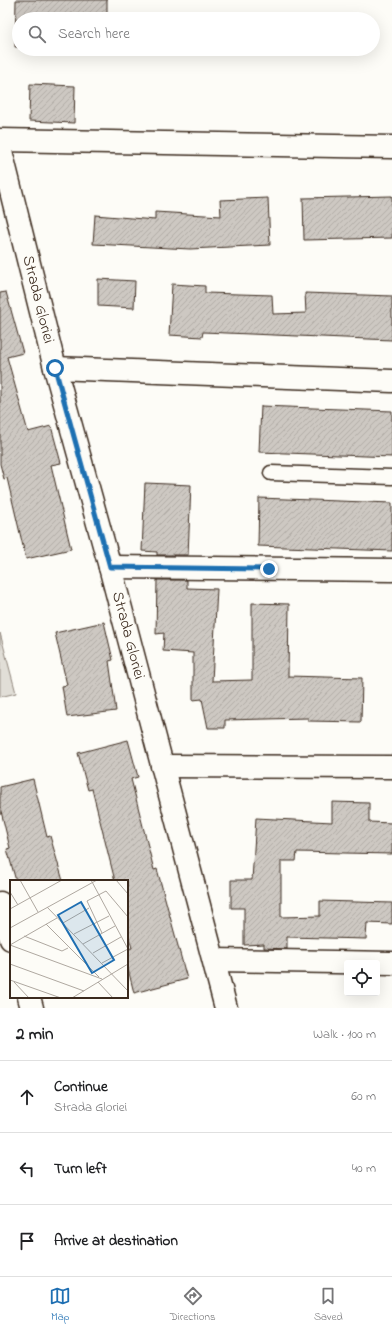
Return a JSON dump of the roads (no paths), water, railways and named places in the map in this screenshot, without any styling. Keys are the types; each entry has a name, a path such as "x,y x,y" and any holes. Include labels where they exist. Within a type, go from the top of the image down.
{"street":[{"path":"0,140 392,146"},
{"name":"Strada Gloriei","path":"0,147 55,368 110,567 226,1008"},
{"path":"55,368 392,380"},
{"path":"110,567 392,570"},
{"path":"162,766 392,767"},
{"path":"0,903 10,936"},
{"path":"214,960 392,963"},
{"path":"29,998 32,1008"}],"lane":[{"path":"271,473 392,477"}]}
